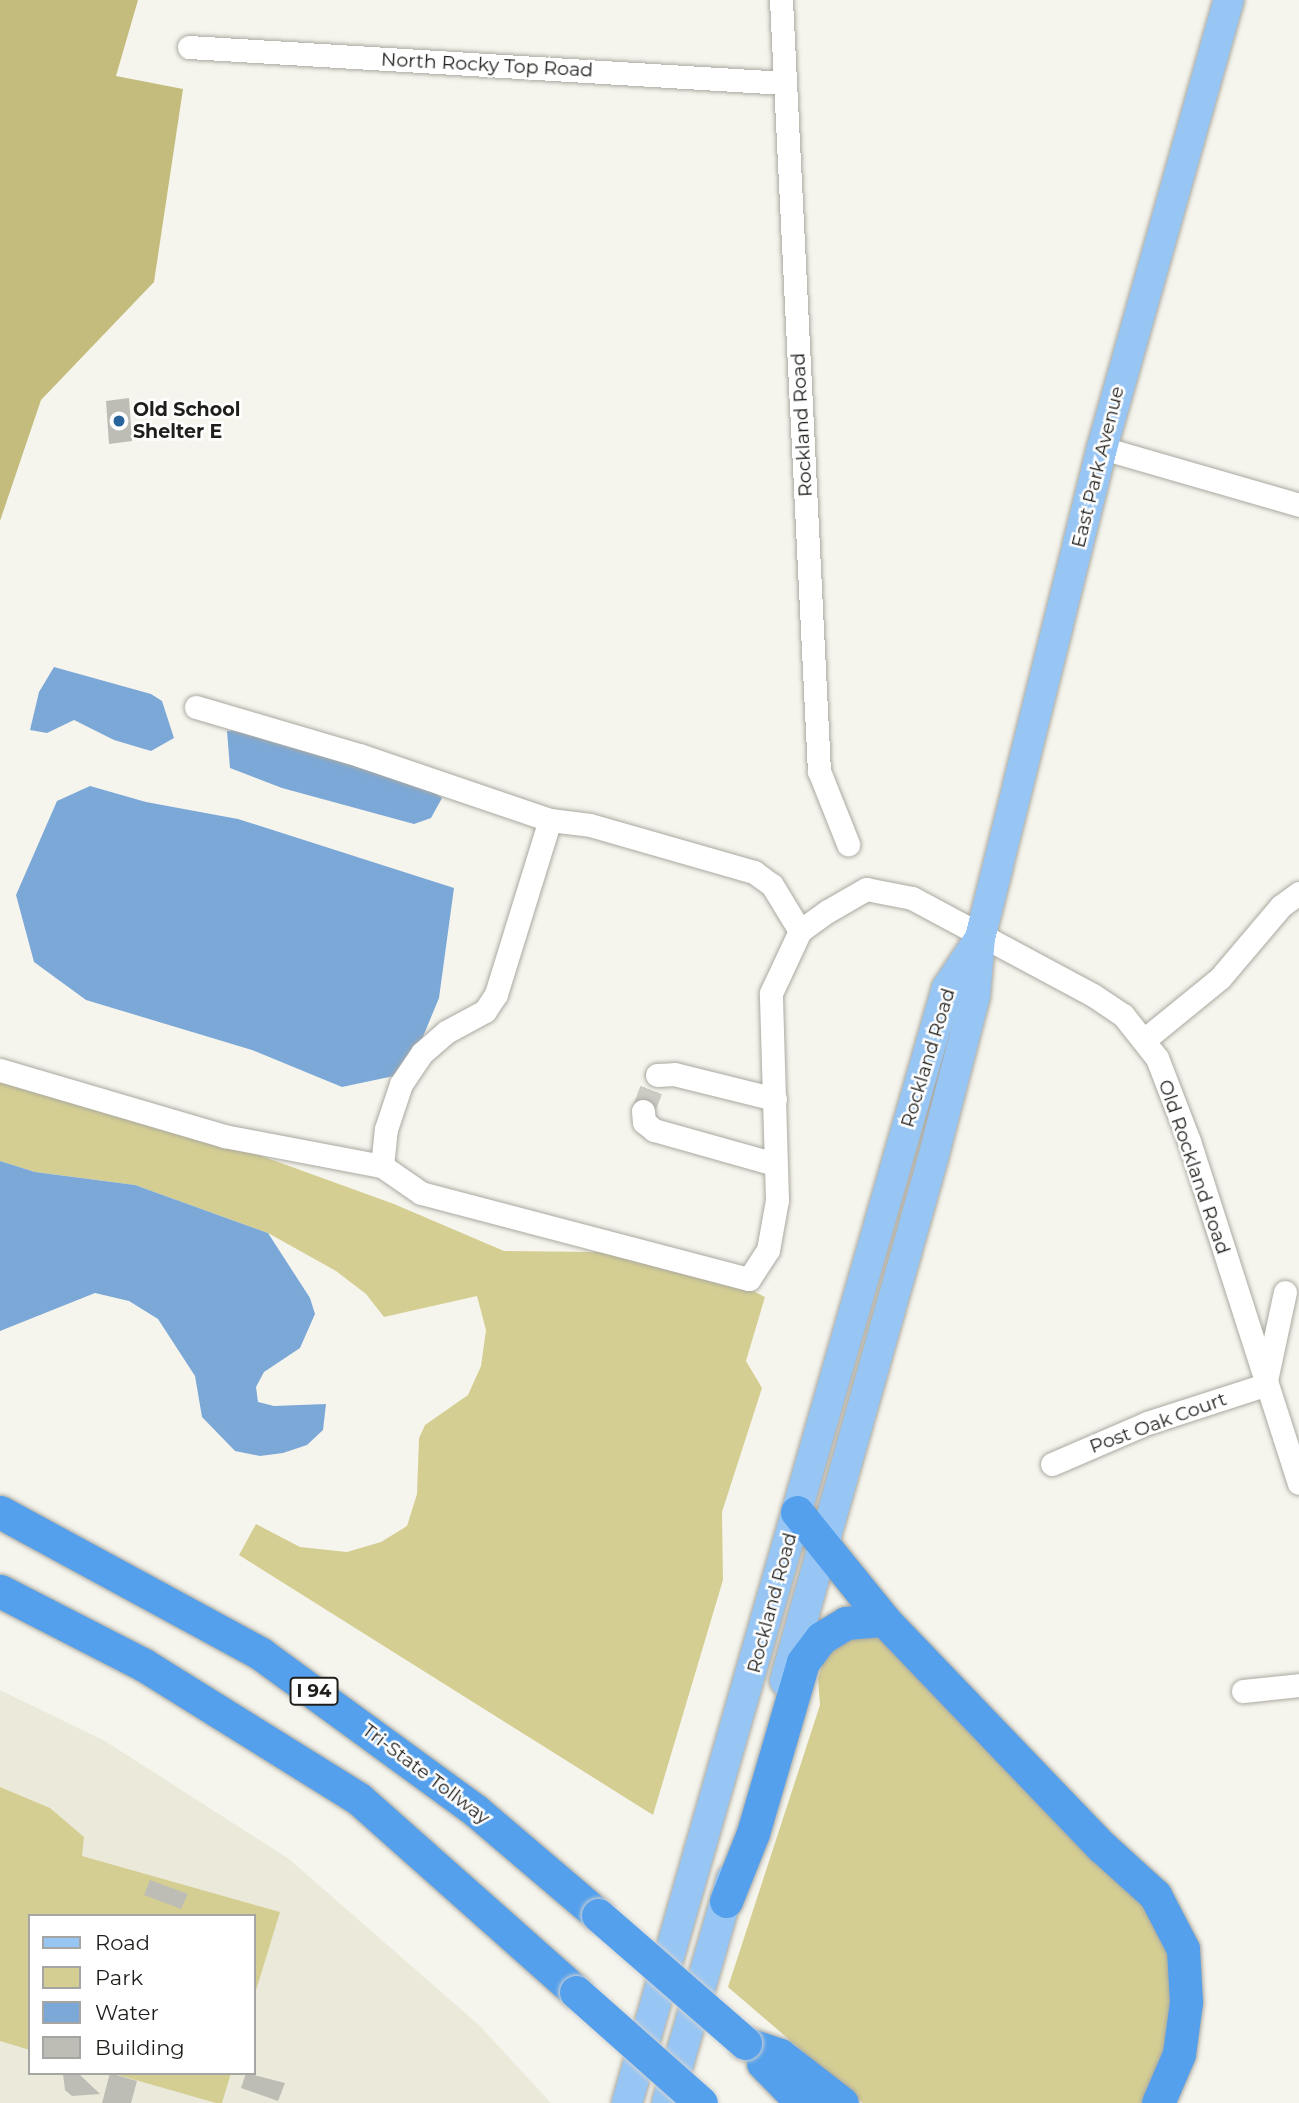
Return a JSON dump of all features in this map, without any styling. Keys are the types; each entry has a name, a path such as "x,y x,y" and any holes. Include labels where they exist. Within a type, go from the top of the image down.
{"highway":[{"path":"797,1512 884,1620 1102,1847 1155,1895 1183,1949 1186,2002 1179,2054 1158,2103"},
{"name":"Tri-State Tollway","path":"0,1513 261,1654 476,1811 744,2043 802,2103"},
{"path":"0,1591 144,1665 359,1800 701,2103"},
{"path":"726,1901 753,1833 803,1662 821,1638 846,1623 884,1620"},
{"path":"744,2043 780,2055 842,2103"}],"main road":[{"name":"East Park Avenue","path":"980,938 1102,448 1228,0"},
{"name":"Rockland Road","path":"627,2103 947,988 980,938"},
{"name":"Rockland Road","path":"667,2103 726,1901 966,1029 980,938"}],"street":[{"name":"Rockland Road","path":"781,0 819,771 848,844"},
{"name":"North Rocky Top Road","path":"189,47 785,83"},
{"path":"1102,448 1299,505"},
{"path":"0,1070 224,1136 382,1166 421,1192 740,1280 749,1279 768,1250 777,1200 771,993 800,931 772,886 754,872 590,825 550,820 359,755 196,707"},
{"path":"382,1166 386,1129 401,1084 415,1064 446,1032 485,1011 496,995 550,820"},
{"name":"Old Rockland Road","path":"800,931 866,889 925,903 980,938 1093,995 1123,1015 1157,1058 1189,1141 1265,1385 1299,1483"},
{"path":"1144,1040 1220,978 1281,906 1299,893"},
{"path":"657,1076 674,1073 775,1099"},
{"path":"643,1111 644,1122 654,1130 775,1164"},
{"path":"1265,1385 1284,1292"},
{"name":"Post Oak Court","path":"1052,1464 1147,1423 1265,1385"},
{"path":"1243,1691 1299,1685"}],"shaded area":[{"path":"0,0 138,0 116,76 183,89 154,282 41,400 0,521"},
{"path":"0,1690 105,1741 289,1859 479,2025 551,2103 0,2103"}],"green space":[{"path":"0,1061 394,1204 504,1251 677,1253 765,1297 746,1361 762,1388 722,1512 723,1580 653,1815 239,1555 256,1524 300,1547 347,1552 381,1542 407,1526 417,1494 419,1438 425,1425 468,1395 481,1366 486,1330 477,1296 384,1317 366,1294 336,1271 268,1233 135,1185 35,1172 0,1161"},
{"path":"876,1637 907,1644 1114,1871 1179,1950 1180,2021 1154,2103 863,2103 728,1987 820,1705 818,1679 824,1659 841,1638"},
{"path":"0,1787 50,1808 84,1837 82,1856 280,1912 256,1990 256,1914 28,1914 28,2049 0,2041"},
{"path":"118,2075 230,2075 222,2103"}],"water":[{"path":"54,667 151,694 162,701 174,738 151,751 114,740 74,720 47,733 30,730 39,692"},
{"path":"248,729 424,785 442,798 431,818 414,824 282,788 230,768 227,731"},
{"path":"90,786 146,802 238,819 454,888 439,998 408,1073 342,1087 252,1050 86,1000 34,962 16,895 57,801"},
{"path":"0,1161 35,1172 135,1185 268,1233 310,1298 315,1314 300,1348 264,1372 256,1387 258,1402 274,1406 326,1404 323,1430 307,1445 283,1453 260,1456 235,1451 202,1417 195,1376 158,1319 129,1301 95,1293 0,1331"}],"building":[{"name":"Old School Shelter E","path":"129,398 132,441 109,444 106,401"},
{"path":"150,1880 188,1894 181,1909 144,1895"},
{"path":"63,2075 80,2075 100,2094 72,2096 65,2090"},
{"path":"109,2075 137,2081 131,2103 102,2103"},
{"path":"245,2075 285,2083 278,2101 241,2088"}],"tunnel":[{"path":"643,1111 657,1075"}],"place":[{"name":"Old School Shelter E","path":"119,421"}]}
